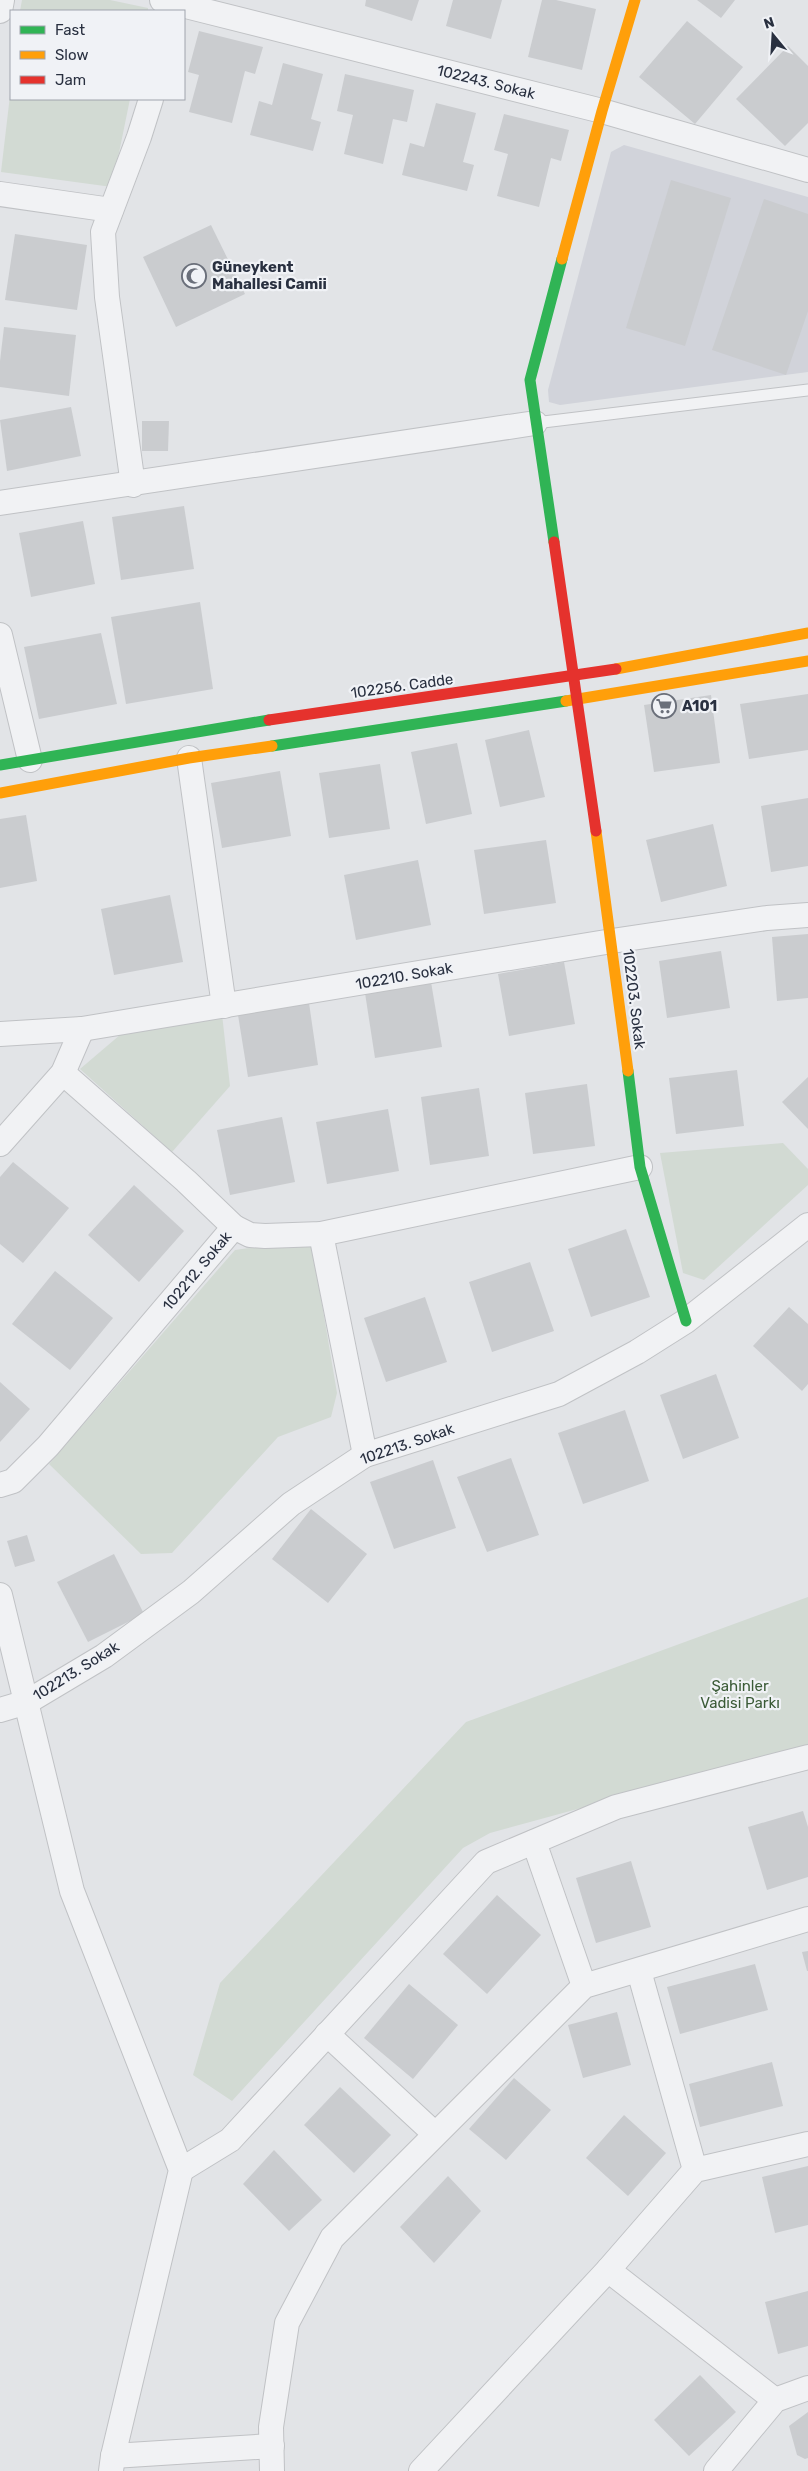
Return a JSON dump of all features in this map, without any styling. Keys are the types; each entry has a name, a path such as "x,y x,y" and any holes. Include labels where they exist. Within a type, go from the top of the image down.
{"street":[{"path":"0,11 2,0"},
{"name":"102203. Sokak","path":"635,0 602,111 530,380 571,677 612,942 640,1167 686,1321"},
{"name":"102243. Sokak","path":"175,4 602,111 808,170"},
{"path":"133,484 107,297 103,232 139,137 151,100"},
{"path":"0,194 111,210"},
{"path":"0,503 535,422"},
{"name":"102256. Cadde","path":"0,766 234,725 571,677 808,633"},
{"path":"0,635 30,760"},
{"path":"0,793 189,758 575,700 808,661"},
{"path":"189,758 224,1006"},
{"name":"102210. Sokak","path":"0,1034 82,1029 612,942 767,918 808,914"},
{"path":"0,1144 63,1073 82,1029"},
{"path":"63,1073 186,1181 234,1227"},
{"name":"102212. Sokak","path":"0,1485 12,1481 48,1446 234,1227 250,1235 321,1234 640,1167"},
{"name":"102213. Sokak","path":"0,1710 27,1702 104,1656 191,1592 291,1504 365,1455 560,1394 637,1352 686,1321 808,1225"},
{"path":"321,1234 365,1455"},
{"path":"0,1595 72,1891 181,2170 112,2463 272,2446"},
{"path":"181,2170 230,2140 486,1862 616,1807 808,1757"},
{"path":"534,1842 584,1986"},
{"path":"272,2471 271,2427 287,2322 332,2238 584,1986 808,1919"},
{"path":"639,1971 696,2170"},
{"path":"327,2034 435,2134"},
{"path":"421,2471 608,2270 696,2170 808,2144"},
{"path":"608,2270 775,2400"},
{"path":"716,2471 775,2400 808,2388"}],"lane":[{"path":"535,422 808,390"}],"shaded area":[{"path":"624,145 808,197 808,372 560,405 549,402 548,390 611,152"}],"green space":[{"path":"22,0 110,0 148,8 148,10 20,10"},
{"path":"10,96 10,100 130,100 112,187 1,172"},
{"path":"222,1014 230,1086 172,1152 80,1069 127,1029"},
{"path":"783,1143 808,1169 808,1185 704,1280 683,1273 660,1153"},
{"path":"311,1239 337,1393 331,1417 278,1437 172,1553 141,1554 49,1464 235,1250"},
{"name":"Şahinler Vadisi Parkı","path":"808,1597 808,1746 490,1833 463,1848 232,2101 193,2075 220,1983 466,1722"}],"building":[{"path":"366,0 419,0 412,21 365,6"},
{"path":"453,0 502,0 491,39 446,26"},
{"path":"542,0 556,0 596,9 582,70 528,57"},
{"path":"697,0 735,0 721,18"},
{"path":"687,21 743,67 695,124 639,77"},
{"path":"199,31 263,47 255,74 245,71 232,123 189,112 199,75 188,72"},
{"path":"788,46 808,66 808,123 785,146 736,99"},
{"path":"283,63 323,74 311,119 321,122 313,151 250,135 259,101 272,105"},
{"path":"345,74 414,90 407,122 393,119 383,164 344,154 353,115 337,111"},
{"path":"436,103 476,113 463,162 474,165 467,191 402,175 410,143 424,147"},
{"path":"504,114 569,130 561,161 551,158 539,207 497,196 508,154 494,150"},
{"path":"671,180 731,198 685,346 626,328"},
{"path":"764,199 808,214 808,311 786,375 712,350"},
{"name":"Güneykent Mahallesi Camii","path":"211,225 245,294 176,327 143,257"},
{"path":"15,234 87,245 77,310 5,300"},
{"path":"4,327 76,335 69,396 0,387 0,361"},
{"path":"71,407 81,456 7,471 0,420"},
{"path":"142,421 169,421 168,451 142,451"},
{"path":"184,506 194,569 121,580 112,517"},
{"path":"83,521 95,584 31,597 19,533"},
{"path":"200,602 213,689 126,704 111,617"},
{"path":"101,633 117,704 39,719 24,647"},
{"path":"808,694 808,750 749,759 740,704"},
{"path":"711,695 720,763 654,772 644,705"},
{"path":"529,730 545,797 500,807 485,740"},
{"path":"457,743 472,814 426,824 411,752"},
{"path":"380,764 390,829 329,838 319,773"},
{"path":"280,771 291,836 222,848 211,783"},
{"path":"808,798 808,866 771,872 761,806"},
{"path":"26,815 37,881 0,888 0,819"},
{"path":"713,824 727,886 661,902 646,840"},
{"path":"546,840 556,903 484,914 474,850"},
{"path":"418,860 431,925 356,940 344,875"},
{"path":"170,895 183,962 114,975 101,909"},
{"path":"808,934 808,998 777,1001 772,937"},
{"path":"721,951 730,1008 667,1018 659,961"},
{"path":"564,962 575,1024 509,1036 498,974"},
{"path":"431,982 442,1047 375,1058 365,993"},
{"path":"309,1003 318,1065 248,1077 238,1015"},
{"path":"737,1070 744,1126 676,1134 669,1078"},
{"path":"808,1077 808,1129 782,1102"},
{"path":"587,1084 595,1146 533,1154 525,1093"},
{"path":"479,1088 489,1156 430,1165 421,1097"},
{"path":"388,1109 399,1171 327,1184 316,1122"},
{"path":"282,1117 295,1182 230,1195 217,1130"},
{"path":"13,1162 69,1208 23,1263 0,1244 0,1177"},
{"path":"134,1185 184,1231 139,1282 88,1235"},
{"path":"626,1229 650,1297 591,1317 568,1249"},
{"path":"530,1262 554,1331 492,1352 469,1282"},
{"path":"55,1271 113,1318 70,1370 12,1324"},
{"path":"425,1297 447,1362 386,1382 364,1318"},
{"path":"789,1307 808,1324 808,1384 802,1391 753,1346"},
{"path":"716,1374 739,1438 683,1459 660,1395"},
{"path":"0,1382 30,1409 0,1442"},
{"path":"625,1410 649,1481 583,1504 558,1433"},
{"path":"511,1458 539,1535 487,1552 457,1477"},
{"path":"433,1460 456,1528 394,1549 370,1482"},
{"path":"311,1509 367,1554 328,1603 272,1559"},
{"path":"27,1535 35,1561 15,1567 7,1541"},
{"path":"114,1554 144,1614 88,1642 57,1582"},
{"path":"803,1811 808,1827 808,1877 767,1890 748,1827"},
{"path":"631,1861 651,1927 596,1943 576,1878"},
{"path":"497,1895 541,1935 487,1994 443,1954"},
{"path":"808,1951 808,1971 807,1971 802,1952"},
{"path":"755,1964 768,2010 680,2034 667,1987"},
{"path":"409,1984 458,2025 413,2079 364,2038"},
{"path":"617,2012 631,2065 583,2078 568,2025"},
{"path":"772,2062 783,2106 700,2127 689,2084"},
{"path":"514,2078 551,2110 506,2160 469,2129"},
{"path":"340,2087 391,2135 354,2173 304,2125"},
{"path":"624,2115 666,2153 628,2196 586,2158"},
{"path":"274,2150 322,2200 289,2231 243,2184"},
{"path":"808,2166 808,2225 775,2233 762,2177"},
{"path":"448,2176 481,2211 434,2263 400,2227"},
{"path":"808,2291 808,2346 778,2354 765,2302"},
{"path":"700,2375 736,2412 689,2456 654,2420"},
{"path":"808,2412 808,2458 805,2459 797,2455 789,2426"}],"traffic: fast":[{"path":"554,542 530,380 562,259"},
{"path":"272,746 566,701"},
{"path":"0,765 269,720"},
{"path":"628,1071 640,1167 686,1321"}],"traffic: slow":[{"path":"562,259 602,111 635,0"},
{"path":"616,669 808,633"},
{"path":"566,701 808,661"},
{"path":"0,793 189,758 272,746"},
{"path":"596,831 628,1071"}],"traffic: jam":[{"path":"554,542 596,831"},
{"path":"269,720 616,669"}],"place":[{"name":"Güneykent Mahallesi Camii","path":"194,276"},
{"name":"A101","path":"664,706"}]}
